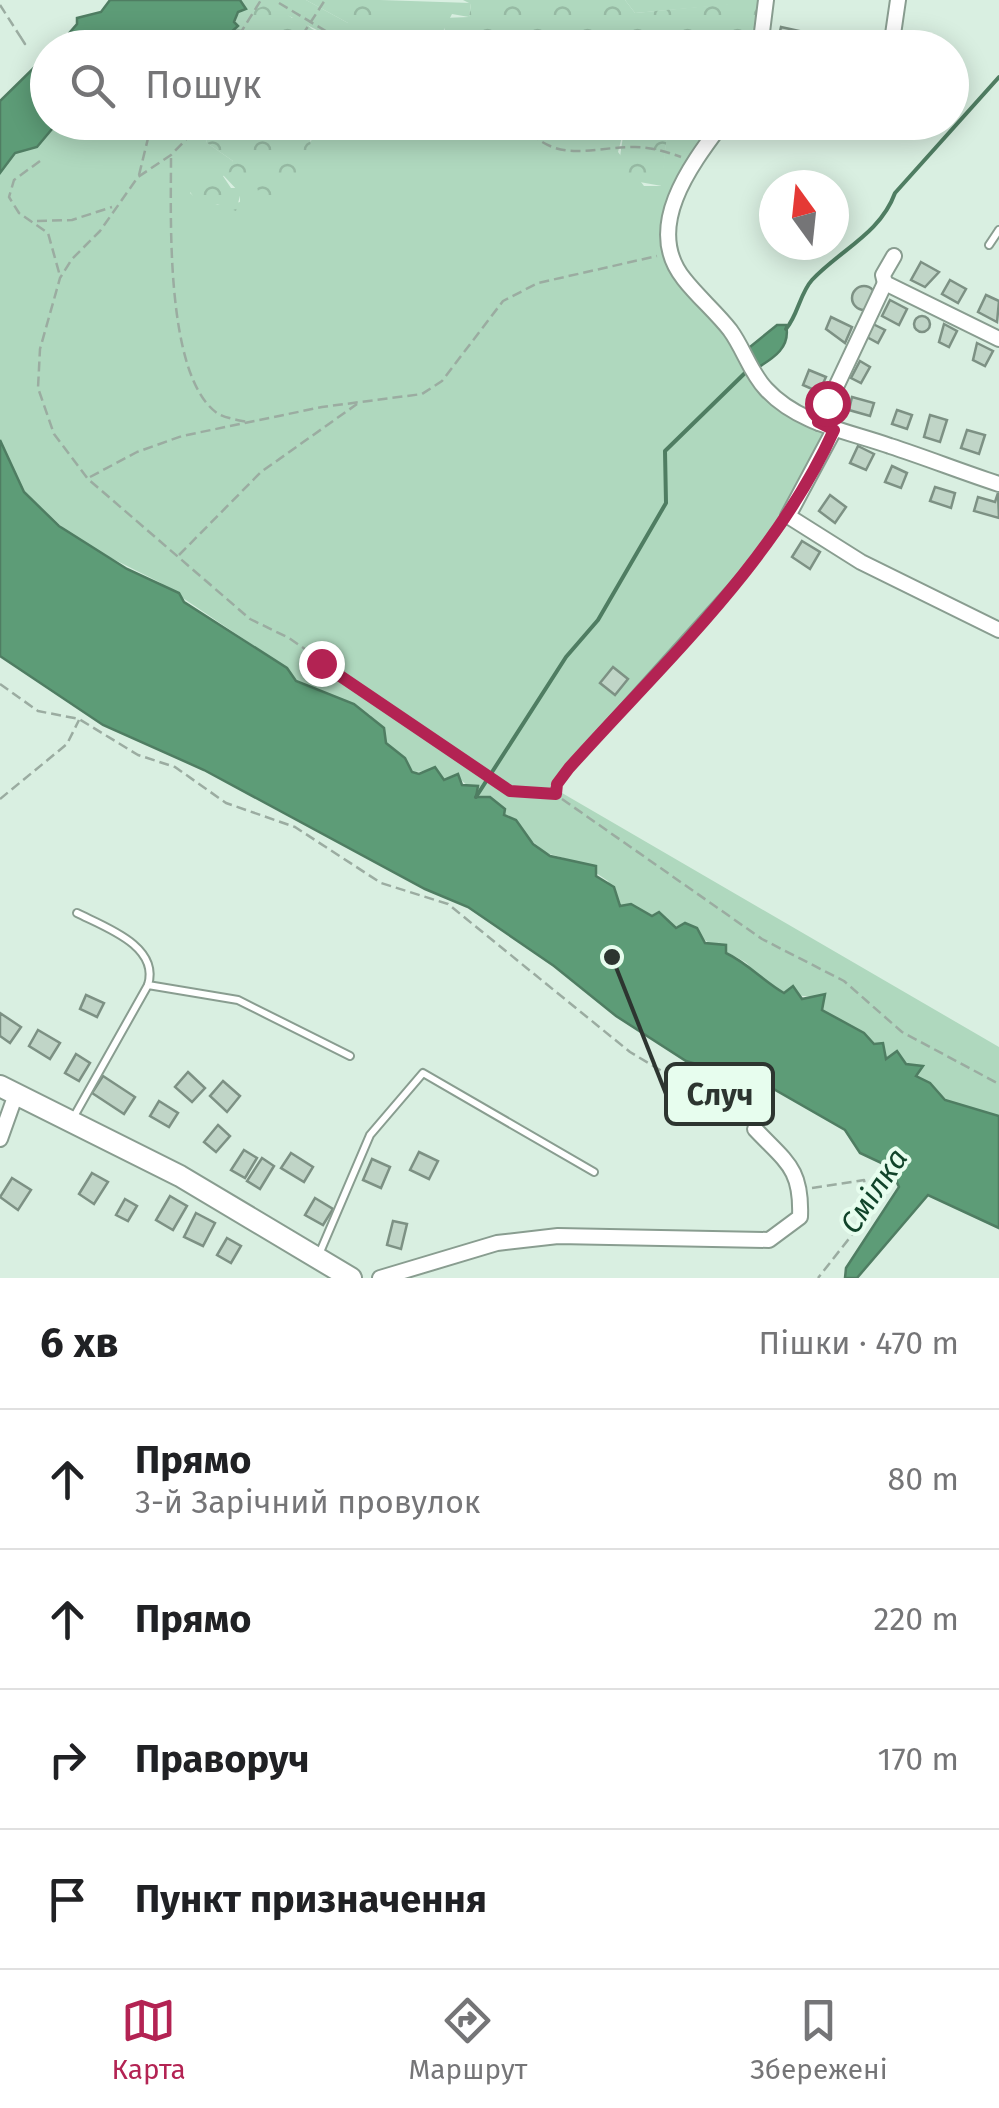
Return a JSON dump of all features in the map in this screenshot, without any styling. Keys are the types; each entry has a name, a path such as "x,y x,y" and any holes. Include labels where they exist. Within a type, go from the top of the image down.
{"main road":[{"path":"8,1090 180,1176 351,1278"}],"street":[{"path":"762,30 766,0"},
{"path":"894,30 898,0"},
{"path":"710,140 695,161 664,230 668,251 682,277 732,332 766,389 834,430 999,484"},
{"path":"818,422 885,283 883,275 894,256"},
{"path":"885,283 999,339"},
{"path":"834,430 788,516 861,562 999,630"},
{"path":"0,1140 8,1090"},
{"path":"380,1278 497,1243 558,1236 769,1240 800,1217 801,1190 794,1167 755,1129"}],"lane":[{"path":"989,245 999,230"},
{"path":"556,794 557,784 569,768 744,573 788,516"},
{"path":"71,1121 152,973 145,955 130,941 77,913"},
{"path":"148,985 238,1000 350,1056"},
{"path":"318,1258 370,1136 424,1073 594,1172"}],"path":[{"path":"242,30 260,0"},
{"path":"306,30 325,0"},
{"path":"279,2 325,30"},
{"path":"0,6 24,44 18,33"},
{"path":"138,177 147,140"},
{"path":"185,140 138,177 60,278 40,349 38,388 54,434 88,479 250,619 289,638 478,772 510,791 556,794 762,939 844,981 902,1032 999,1084"},
{"path":"535,140 569,152 636,146 695,161"},
{"path":"170,155 173,249 188,367 202,397 219,415 248,422"},
{"path":"40,161 14,180 9,197 20,213 48,233 60,278"},
{"path":"36,221 72,220 114,206"},
{"path":"88,479 155,444 248,422 422,394 442,380 503,301 538,283 603,266 648,260 668,251"},
{"path":"179,555 261,472 358,403"},
{"path":"0,684 38,710 79,719 138,755 175,767 226,803 295,828 381,883 448,904 630,1052 755,1129"},
{"path":"0,800 67,744 79,719"},
{"path":"801,1190 864,1180 870,1212 818,1278"}],"green space":[{"path":"240,0 306,0 348,23 380,0 471,3 469,17 452,14 444,30 317,30 287,15 241,24 234,30"},
{"path":"306,0 380,0 381,4 370,26 348,23"},
{"path":"463,0 625,0 635,13 760,1 752,30 445,30 443,18 469,17 471,4"},
{"path":"625,0 766,0 762,30 752,30 759,2 635,13"},
{"path":"273,3 314,30 234,30 244,13"},
{"path":"43,140 206,140 233,161 212,177 192,184 190,193 214,204 240,202 240,193 223,175 237,169 244,174 297,169 312,140 621,140 618,152 644,186 661,186 666,140 712,140 687,177 668,251 766,389 834,430 788,516 550,786 999,1047 999,1116 945,1100 930,1083 915,1076 922,1067 906,1064 896,1052 886,1059 883,1043 874,1044 864,1033 822,1010 825,995 784,991 692,929 620,906 608,881 581,863 546,853 461,780 444,780 431,771 412,772 405,758 386,743 370,715 296,681 287,668 159,582 79,542 24,492 0,440 0,173 15,152"},
{"path":"206,140 310,140 311,166 297,169 294,189 280,196 259,196 256,182 233,171 223,176 231,188 242,188 236,211 217,204 203,209 187,188 190,177 202,172 211,176 213,166 233,161"},
{"path":"622,140 666,140 662,186 617,178"}],"shaded area":[{"path":"110,0 240,0 246,9 238,12 234,22 238,26 234,30 72,30 77,18 101,12"},
{"path":"30,72 30,140 43,140 37,147 15,153 0,173 0,101"},
{"path":"777,325 786,325 784,346 757,368 745,351"},
{"path":"0,440 24,492 59,526 127,569 179,593 184,602 287,668 296,681 354,704 384,728 386,743 405,758 412,772 419,774 435,767 444,780 458,774 462,785 478,786 476,797 490,797 505,809 504,815 516,820 533,844 550,856 596,866 596,876 614,887 620,906 631,904 652,916 659,912 676,928 685,923 697,928 705,943 726,945 726,953 784,993 793,986 802,999 825,994 822,1010 864,1033 874,1044 883,1043 886,1059 897,1051 906,1064 923,1066 916,1076 930,1083 945,1100 999,1116 999,1228 928,1195 857,1278 845,1278 846,1268 899,1187 890,1167 860,1153 845,1130 763,1083 686,1061 616,1016 554,966 468,907 425,889 204,770 103,725 0,656"}],"building":[{"path":"921,262 939,272 925,287 911,280"},
{"path":"950,280 966,289 958,303 942,294"},
{"path":"864,286 873,289 873,307 864,310 855,307 852,298 855,289"},
{"path":"986,295 999,301 997,322 978,312"},
{"path":"890,300 907,309 899,325 882,316"},
{"path":"922,316 930,324 922,332 914,324"},
{"path":"831,317 852,327 845,343 826,329"},
{"path":"871,323 885,330 878,343 865,336"},
{"path":"944,324 957,331 949,347 939,342"},
{"path":"977,343 993,351 985,366 973,360"},
{"path":"860,361 870,367 861,383 851,378"},
{"path":"809,370 826,377 819,392 803,385"},
{"path":"852,397 874,403 870,416 849,410"},
{"path":"897,410 912,415 907,429 892,424"},
{"path":"930,415 947,420 940,442 924,437"},
{"path":"967,430 985,435 979,454 961,448"},
{"path":"858,446 874,454 866,470 850,463"},
{"path":"892,466 907,473 901,488 885,482"},
{"path":"935,487 955,493 951,508 930,501"},
{"path":"998,493 999,518 974,511 978,497 995,502"},
{"path":"830,495 846,507 835,523 819,511"},
{"path":"802,541 820,552 810,569 792,557"},
{"path":"613,667 628,679 615,695 600,683"},
{"path":"86,995 104,1003 97,1017 80,1009"},
{"path":"0,1013 21,1027 10,1043 0,1036"},
{"path":"38,1030 60,1043 50,1059 29,1046"},
{"path":"76,1054 90,1063 79,1081 65,1073"},
{"path":"188,1072 205,1088 192,1102 175,1087"},
{"path":"103,1076 135,1097 124,1114 92,1093"},
{"path":"223,1081 240,1096 227,1112 210,1096"},
{"path":"159,1101 178,1113 169,1127 150,1116"},
{"path":"218,1125 230,1136 216,1152 204,1142"},
{"path":"244,1150 257,1158 245,1178 231,1170"},
{"path":"419,1152 438,1161 429,1179 410,1170"},
{"path":"291,1153 313,1167 304,1182 281,1168"},
{"path":"262,1158 274,1166 260,1189 247,1181"},
{"path":"372,1159 390,1167 381,1188 363,1180"},
{"path":"92,1173 108,1182 94,1204 79,1194"},
{"path":"12,1178 31,1190 18,1210 0,1197"},
{"path":"170,1196 187,1206 173,1230 156,1220"},
{"path":"315,1198 333,1209 323,1225 305,1215"},
{"path":"125,1199 137,1206 128,1221 116,1215"},
{"path":"196,1213 215,1223 203,1246 184,1237"},
{"path":"393,1221 407,1224 401,1249 387,1245"},
{"path":"227,1238 241,1246 231,1263 217,1255"}],"waterway":[{"path":"969,110 999,77"},
{"path":"786,329 812,280 880,220 895,193 943,140"},
{"path":"476,797 566,657 598,620 666,503 665,451 746,372"}],"place":[{"name":"Случ","path":"612,957"}],"route":[{"path":"321,663 420,726 478,772 510,791 556,794 557,784 569,768 744,573 788,516 834,430 818,422 827,403"}],"water label":[{"name":"Смілка","path":"874,1191"}]}
